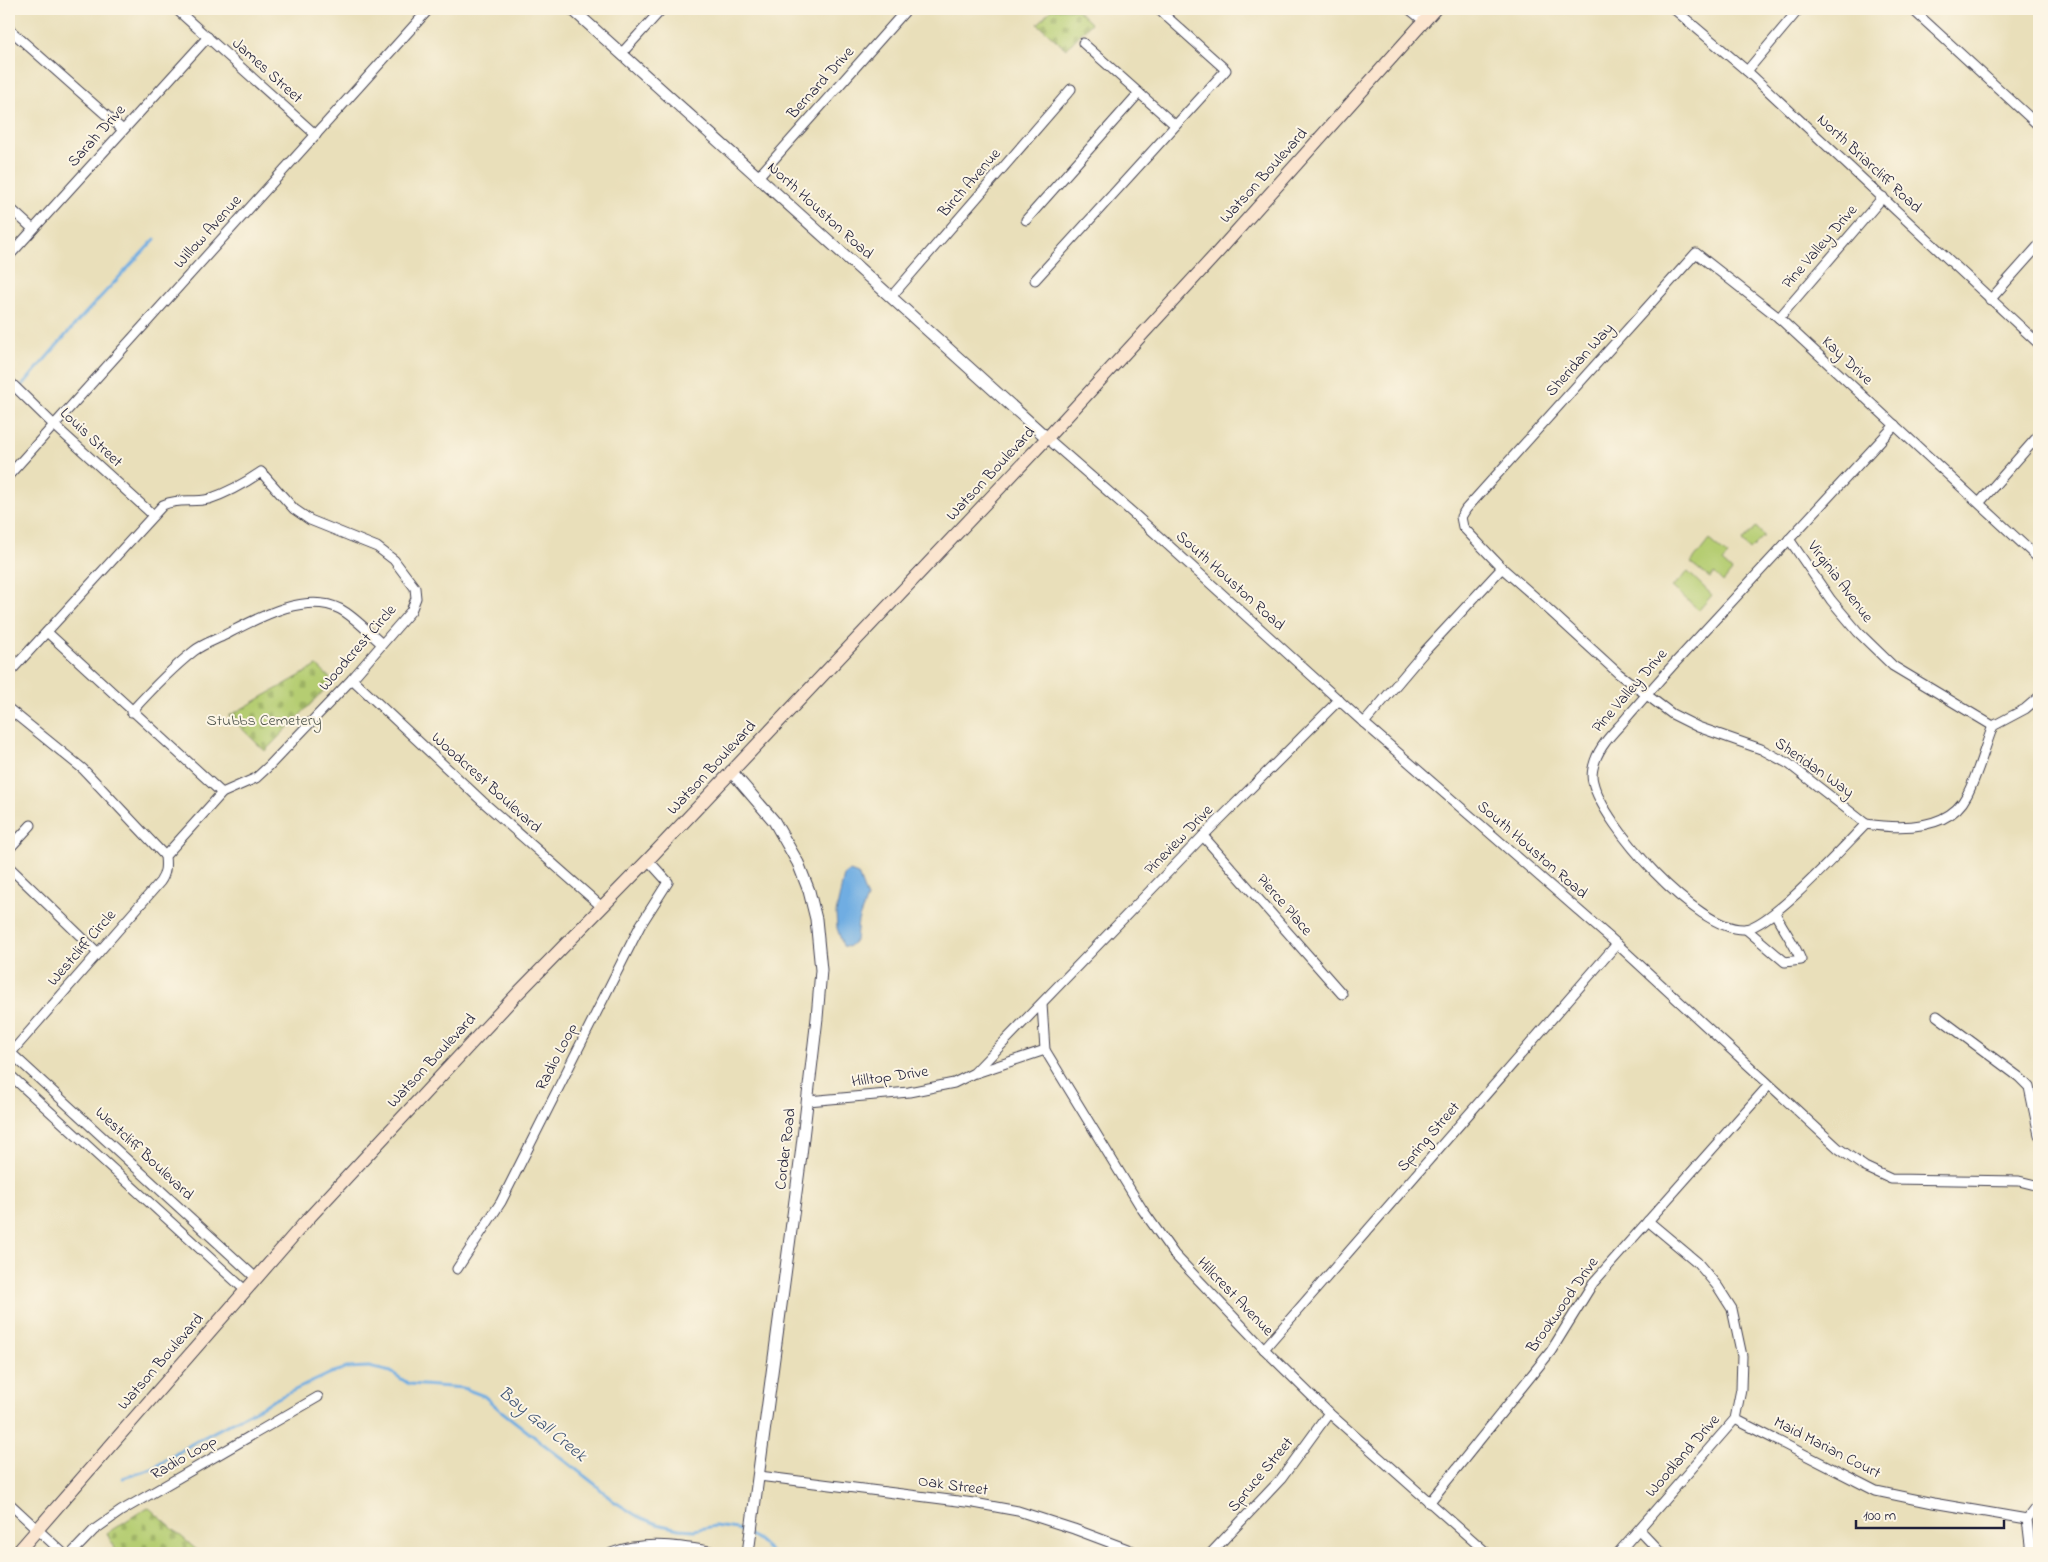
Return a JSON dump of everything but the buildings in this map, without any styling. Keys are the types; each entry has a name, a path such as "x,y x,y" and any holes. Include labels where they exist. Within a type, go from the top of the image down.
{"main road":[{"name":"Watson Boulevard","path":"17,1553 307,1220 490,1022 648,860 1047,438 1220,249 1435,9"}],"street":[{"name":"James Street","path":"176,9 316,135"},
{"name":"Willow Avenue","path":"9,475 429,9"},
{"name":"North Houston Road","path":"572,9 1047,438"},
{"path":"621,54 662,9"},
{"name":"Bernard Drive","path":"758,177 906,9"},
{"path":"1035,280 1226,70 1158,9"},
{"path":"1409,9 1424,21"},
{"name":"North Briarcliff Road","path":"1674,9 1748,71 2039,344"},
{"path":"1748,71 1799,9"},
{"path":"1912,9 2039,126"},
{"path":"9,29 123,130"},
{"name":"Sarah Drive","path":"9,256 208,37"},
{"path":"1083,43 1175,125"},
{"name":"Birch Avenue","path":"891,297 1071,89"},
{"path":"1026,220 1139,93"},
{"name":"Pine Valley Drive","path":"1779,318 1883,197"},
{"path":"9,208 33,229"},
{"path":"1990,300 2039,245"},
{"name":"Sheridan Way","path":"1779,318 1696,253 1572,393 1466,508 1461,517 1463,527 1502,568 1619,674 1646,695 1672,714 1698,727 1761,748 1789,764 1866,824"},
{"name":"Kay Drive","path":"1779,318 1895,425"},
{"name":"Louis Street","path":"9,381 54,425 153,515"},
{"path":"1895,425 1980,502 2039,559"},
{"name":"Pine Valley Drive","path":"1746,930 1724,927 1678,896 1615,826 1596,793 1592,779 1594,762 1600,748 1646,695 1895,425"},
{"path":"1980,502 2039,435"},
{"name":"South Houston Road","path":"1047,438 1134,514 1364,723 1617,944 1838,1148 1865,1167 1891,1179 2019,1181 2039,1186"},
{"name":"Woodcrest Circle","path":"47,632 163,505 171,501 208,499 242,484 261,472 294,509 310,520 377,547 394,560 415,588 416,598 411,610 352,679 256,778 222,793"},
{"name":"Virginia Avenue","path":"1789,538 1831,600 1858,632 1893,666 1993,726"},
{"path":"1364,723 1425,651 1502,568"},
{"path":"132,712 160,681 196,650 266,614 282,608 302,604 322,604 339,609 356,620 381,643"},
{"path":"9,673 47,632 222,793 165,856 83,769 9,709"},
{"name":"Woodcrest Boulevard","path":"352,679 477,796 602,907"},
{"path":"1775,913 1787,936 1797,949 1801,960 1785,962 1746,930 1775,913 1812,879 1866,824 1891,828 1924,825 1950,815 1966,797 1993,726 2024,709 2039,697"},
{"name":"Pineview Drive","path":"1042,1004 1203,836 1339,700"},
{"name":"Corder Road","path":"731,771 774,821 785,837 804,877 816,920 821,970 808,1101 748,1553"},
{"path":"9,849 30,825"},
{"name":"Pierce Place","path":"1203,836 1342,994"},
{"name":"Westcliff Circle","path":"10,1054 164,876 165,856"},
{"name":"Radio Loop","path":"457,1269 500,1202 640,926 668,882 648,860"},
{"path":"9,867 98,952"},
{"name":"Spring Street","path":"1264,1349 1617,944"},
{"name":"Hilltop Drive","path":"974,1073 1042,1004"},
{"name":"Hillcrest Avenue","path":"1042,1004 1045,1050 1142,1209 1174,1254 1264,1349 1329,1413 1487,1553"},
{"path":"1937,1016 2019,1077 2029,1087 2039,1135"},
{"name":"Hilltop Drive","path":"808,1101 909,1092 954,1083 974,1073 1045,1050"},
{"name":"Westcliff Boulevard","path":"10,1054 256,1278"},
{"name":"Westcliff Boulevard","path":"9,1074 245,1290"},
{"name":"Brookwood Drive","path":"1429,1503 1551,1351 1593,1283 1769,1085"},
{"name":"Woodland Drive","path":"1618,1553 1735,1418 1741,1389 1742,1356 1732,1309 1718,1287 1697,1262 1648,1221"},
{"name":"Radio Loop","path":"72,1553 94,1530 121,1511 318,1397"},
{"name":"Spruce Street","path":"1212,1553 1282,1479 1329,1413"},
{"name":"Maid Marian Court","path":"1735,1418 1876,1491 2026,1519"},
{"name":"Oak Street","path":"759,1476 974,1503 1018,1511 1074,1529 1138,1553"},
{"path":"9,1503 63,1553"},
{"path":"2032,1553 2026,1519 2039,1503"},
{"path":"1639,1530 1661,1553"},
{"path":"611,1553 624,1548 648,1546 687,1547 722,1553"}],"green space":[{"path":"1052,9 1076,9 1091,23 1066,49 1038,24"},
{"path":"1756,527 1764,536 1750,550 1742,542"},
{"path":"1709,540 1728,556 1722,562 1732,571 1723,582 1714,573 1710,578 1691,563"},
{"path":"1688,572 1712,595 1699,610 1672,587"},
{"name":"Stubbs Cemetery","path":"317,666 333,681 265,751 229,716"},
{"path":"148,1507 200,1553 116,1553 107,1533"}],"water":[{"path":"850,871 858,874 867,898 858,921 856,940 848,947 843,946 837,928 836,913 844,875"}],"waterway":[{"path":"9,401 78,321 155,239"},
{"name":"Bay Gall Creek","path":"123,1478 152,1469 193,1443 278,1398 331,1373 347,1368 369,1367 391,1372 409,1384 463,1388 484,1396 596,1485 612,1500 637,1516 657,1524 679,1529 694,1530 715,1526 737,1529 757,1539 772,1553"}]}
